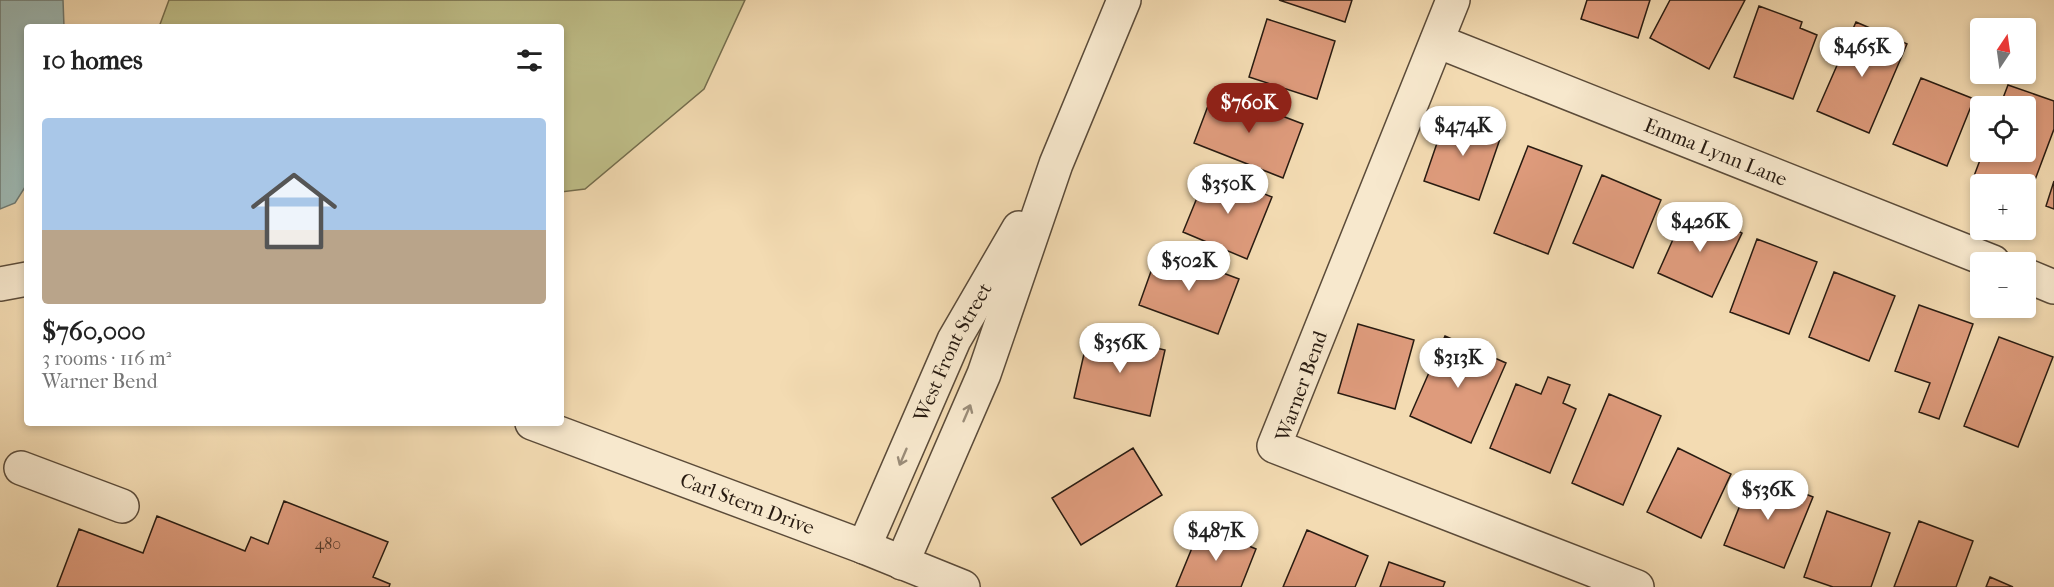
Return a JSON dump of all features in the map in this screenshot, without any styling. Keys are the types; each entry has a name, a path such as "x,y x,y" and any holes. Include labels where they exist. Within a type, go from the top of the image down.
{"street":[{"name":"West Front Street","path":"902,562 984,374 1056,164 1124,0"},
{"name":"Warner Bend","path":"1453,0 1274,446 1637,587"},
{"name":"Emma Lynn Lane","path":"1437,41 1970,253"},
{"name":"West Front Street","path":"864,548 954,340 1056,164"},
{"path":"2036,280 2054,287"},
{"name":"Carl Stern Drive","path":"540,426 963,587"},
{"path":"11,474 122,506"}],"green space":[{"path":"169,0 745,0 704,89 585,189 564,192 564,24 160,24"}],"water":[{"path":"0,0 63,0 64,24 24,24 24,189 15,203 0,209"}],"building":[{"path":"1279,0 1352,0 1345,22"},
{"path":"1587,0 1650,0 1638,38 1581,19"},
{"path":"1670,0 1745,0 1709,69 1650,38"},
{"path":"1759,6 1802,22 1800,28 1817,35 1793,99 1734,77"},
{"path":"1267,19 1335,41 1317,99 1249,77"},
{"path":"1856,22 1907,44 1869,133 1817,111"},
{"path":"1921,78 1970,97 1970,109 1947,166 1893,144"},
{"path":"2008,85 2054,101 2054,129 2036,177 2036,174 1975,174 1979,162 2036,162 2036,96 2004,96"},
{"path":"1214,90 1303,124 1283,178 1194,143"},
{"path":"1447,114 1502,133 1479,200 1424,181"},
{"path":"1528,146 1582,166 1548,254 1494,233"},
{"path":"1208,171 1272,197 1247,259 1183,232"},
{"path":"1602,175 1661,200 1633,268 1573,243"},
{"path":"2054,181 2054,209 2046,206"},
{"path":"1687,208 1742,233 1712,297 1658,273"},
{"path":"1757,239 1817,262 1789,334 1730,312"},
{"path":"1159,249 1239,279 1218,334 1139,305"},
{"path":"1834,272 1895,296 1869,361 1809,337"},
{"path":"1919,305 1973,324 1939,419 1919,412 1930,383 1895,371"},
{"path":"1358,324 1414,340 1395,409 1338,393"},
{"path":"1089,332 1165,350 1150,416 1074,398"},
{"path":"1445,336 1506,363 1471,443 1410,416"},
{"path":"1999,337 2053,357 2018,447 1964,426"},
{"path":"1548,377 1570,385 1563,403 1576,409 1550,473 1490,448 1516,384 1541,394"},
{"path":"1609,394 1661,416 1623,505 1572,483"},
{"path":"1133,448 1162,495 1081,545 1052,498"},
{"path":"1678,448 1731,474 1701,538 1647,512"},
{"path":"1753,473 1813,497 1784,568 1724,545"},
{"path":"284,501 388,542 373,577 390,584 389,587 57,587 79,529 143,553 157,516 245,551 251,537 268,544"},
{"path":"1827,511 1890,533 1871,587 1833,587 1804,577"},
{"path":"1919,521 1973,541 1956,587 1894,587"},
{"path":"1201,526 1256,549 1241,587 1176,587"},
{"path":"1307,530 1368,556 1355,587 1283,587"},
{"path":"1389,562 1445,582 1443,587 1380,587"},
{"path":"1990,577 2013,587 1986,587"}]}
